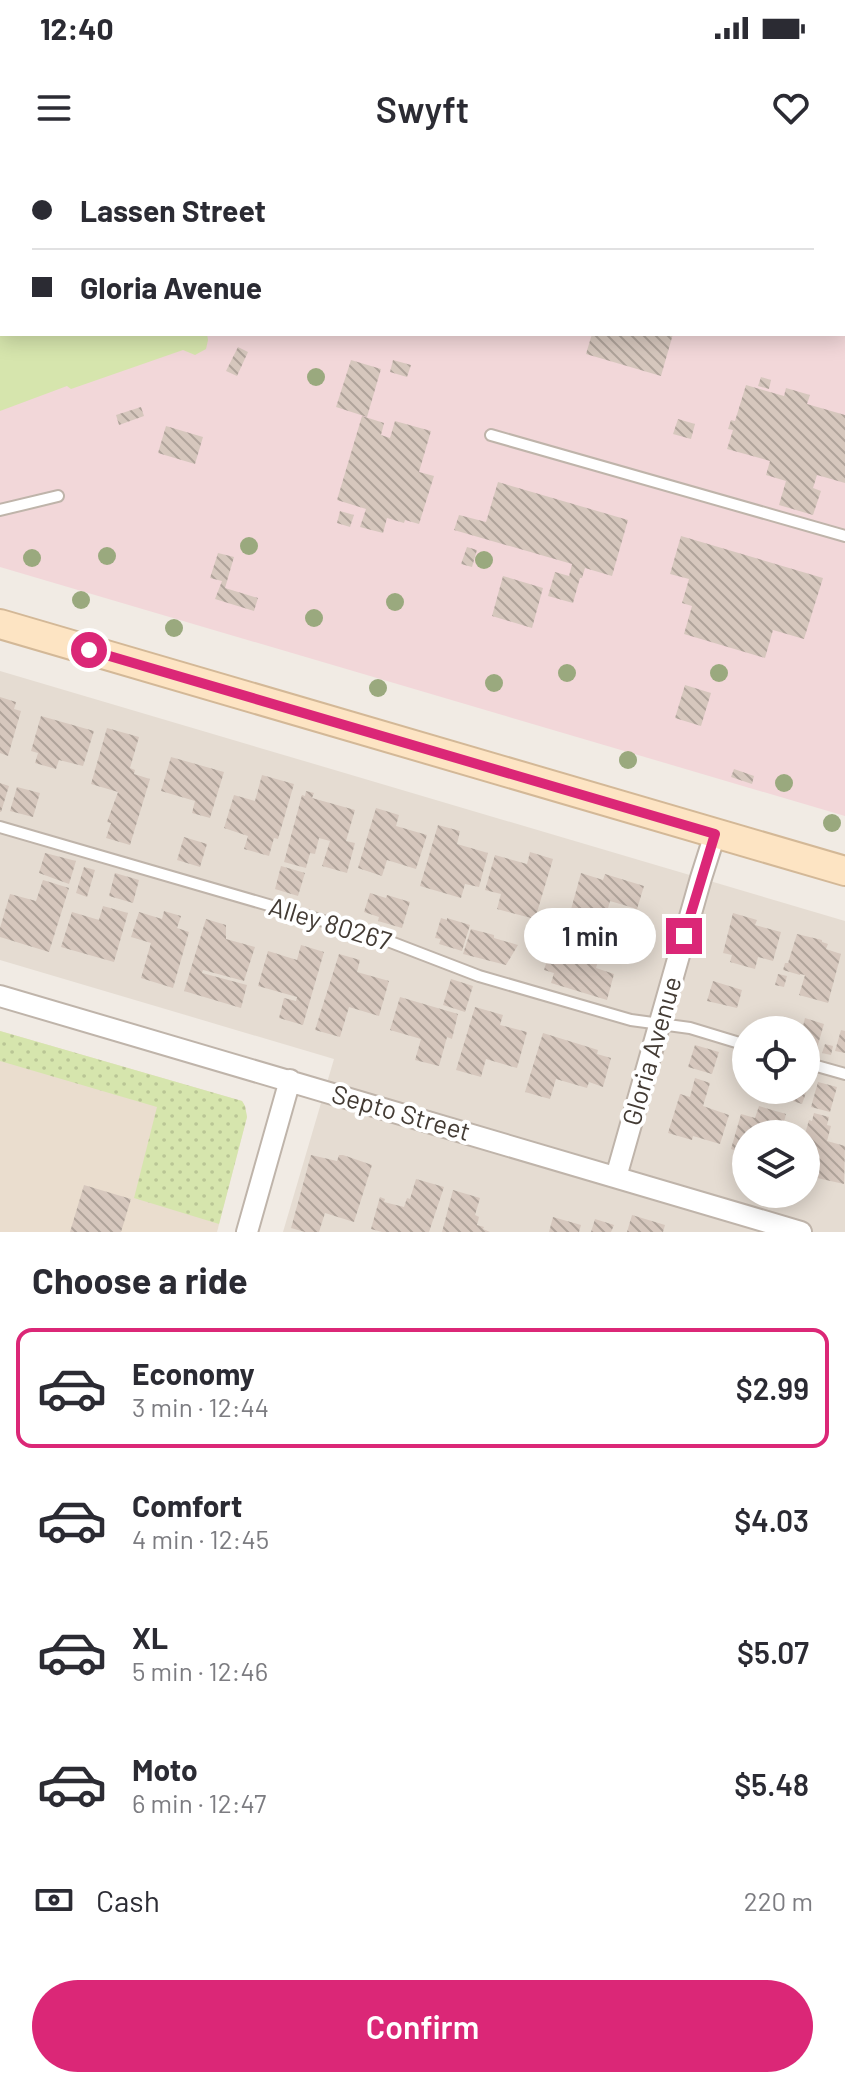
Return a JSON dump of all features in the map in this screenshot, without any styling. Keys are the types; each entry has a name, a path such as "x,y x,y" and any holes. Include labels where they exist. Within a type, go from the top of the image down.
{"main road":[{"path":"0,624 845,871"}],"street":[{"name":"Gloria Avenue","path":"616,1177 715,834"},
{"name":"Septo Street","path":"0,996 616,1177 756,1226 801,1232"},
{"path":"247,1232 290,1080"}],"lane":[{"path":"491,435 845,536"},
{"path":"0,510 58,496"},
{"name":"Alley 80267","path":"0,827 375,936 479,976 631,1020 690,1028 732,1041"},
{"path":"820,1067 845,1074"}],"shaded area":[{"path":"0,336 845,336 845,816 0,567"},
{"path":"0,671 845,921 845,1232 283,1232 334,1059 0,960"},
{"path":"0,1031 242,1101 247,1117 217,1232 0,1232"}],"green space":[{"path":"0,336 207,336 206,349 195,355 183,350 71,389 67,386 0,411"},
{"path":"0,1031 242,1101 247,1117 219,1224 134,1198 157,1107 0,1061"}],"building":[{"path":"591,336 672,336 661,376 586,354"},
{"path":"238,347 248,352 237,376 226,371"},
{"path":"351,360 381,369 367,417 336,407"},
{"path":"393,360 411,365 407,377 390,372"},
{"path":"761,377 771,380 769,389 758,386"},
{"path":"746,385 784,396 786,388 810,395 807,404 845,415 845,483 817,475 813,488 821,491 813,515 779,505 786,481 766,475 770,461 727,449 733,430 728,429 731,420 735,421"},
{"path":"141,407 144,416 119,425 116,415"},
{"path":"362,416 384,423 381,435 390,438 395,421 431,431 419,472 434,476 419,524 387,518 383,533 360,527 366,509 337,500"},
{"path":"678,419 695,424 691,439 673,434"},
{"path":"166,426 203,437 195,464 158,453"},
{"path":"498,482 628,520 612,576 585,568 573,603 548,596 555,572 569,576 572,564 454,530 459,515 486,522"},
{"path":"340,511 354,515 350,527 337,523"},
{"path":"681,536 823,578 804,639 773,630 765,658 684,634 692,606 682,603 689,579 670,574"},
{"path":"467,547 477,550 472,567 461,564"},
{"path":"218,553 234,557 225,588 258,598 254,611 215,599 222,581 210,578"},
{"path":"503,576 543,588 532,628 492,616"},
{"path":"685,685 711,693 701,726 675,718"},
{"path":"0,697 16,702 14,709 21,711 8,756 0,753"},
{"path":"41,716 94,731 83,766 59,760 56,769 35,763 38,753 31,751"},
{"path":"107,728 139,737 130,768 135,770 134,774 150,779 130,845 106,838 111,823 107,822 118,792 91,784"},
{"path":"171,757 224,772 210,818 192,813 195,801 161,791"},
{"path":"734,769 754,776 752,784 731,777"},
{"path":"262,775 294,784 278,839 274,838 269,856 244,849 248,836 224,828 234,795 255,801"},
{"path":"0,783 9,786 1,812 0,812"},
{"path":"17,787 40,793 33,817 10,811"},
{"path":"306,791 314,793 312,798 355,810 346,841 355,843 347,873 322,866 330,841 319,838 315,854 310,853 306,868 284,862 302,795 305,796"},
{"path":"376,808 399,815 396,826 427,835 416,869 387,860 382,876 358,868"},
{"path":"438,825 460,831 457,844 488,853 479,887 465,884 461,898 420,886"},
{"path":"184,837 207,844 200,867 177,860"},
{"path":"530,852 553,859 535,919 497,909 501,894 485,890 495,855 527,864"},
{"path":"45,853 76,861 69,884 39,873"},
{"path":"281,866 305,873 298,896 275,889"},
{"path":"84,867 95,870 87,897 76,893"},
{"path":"115,873 139,880 133,903 109,896"},
{"path":"581,873 603,880 605,874 644,886 637,909 610,901 604,923 570,913"},
{"path":"43,880 69,888 49,952 0,937 10,894 36,901"},
{"path":"370,893 410,902 402,928 378,921 379,917 364,912"},
{"path":"103,906 128,913 114,962 61,947 72,912 99,920"},
{"path":"164,911 181,916 177,928 189,932 173,988 141,978 151,943 131,937 139,912 162,919"},
{"path":"733,913 757,920 755,925 781,932 773,961 758,957 755,969 730,962 732,955 723,953"},
{"path":"441,918 470,925 462,951 439,944 441,939 435,938"},
{"path":"206,919 226,925 226,939 255,947 244,981 203,970 202,973 247,985 241,1008 184,991"},
{"path":"553,921 605,937 596,968 614,974 607,1000 551,983 554,973 544,970 552,945 546,944"},
{"path":"471,929 518,945 506,965 463,954"},
{"path":"797,934 822,940 828,944 826,949 841,954 828,1003 799,995 805,975 783,970"},
{"path":"301,945 324,952 303,1025 279,1018 284,998 296,1001 297,997 258,986 268,951 297,960"},
{"path":"339,954 360,960 357,972 389,981 379,1016 349,1007 340,1037 315,1030"},
{"path":"778,974 787,976 784,987 775,985"},
{"path":"451,979 473,986 465,1012 443,1005"},
{"path":"713,981 742,990 737,1008 707,1001"},
{"path":"400,997 458,1014 452,1039 447,1037 439,1066 415,1060 421,1039 390,1030"},
{"path":"475,1007 503,1015 500,1025 527,1032 517,1068 486,1059 481,1077 456,1070"},
{"path":"841,1030 845,1031 845,1053 835,1051"},
{"path":"543,1033 598,1050 597,1054 611,1058 603,1087 589,1082 587,1088 556,1079 550,1099 525,1092"},
{"path":"825,1044 833,1046 831,1055 822,1053"},
{"path":"695,1045 719,1052 712,1074 688,1067"},
{"path":"695,1078 710,1083 703,1106 729,1115 720,1144 668,1133 680,1094 690,1097"},
{"path":"820,1083 837,1087 830,1112 811,1107 812,1104 820,1104"},
{"path":"759,1106 786,1114 784,1120 739,1120 741,1114 755,1118"},
{"path":"814,1113 829,1117 827,1125 831,1126 827,1141 845,1146 844,1184 820,1179 820,1120 812,1120"},
{"path":"311,1155 337,1161 339,1155 343,1155 372,1165 354,1222 325,1213 319,1232 291,1228"},
{"path":"416,1179 444,1187 429,1232 382,1232 371,1229 380,1197 385,1199 384,1202 404,1207"},
{"path":"84,1185 131,1199 121,1232 70,1232"},
{"path":"453,1190 480,1198 475,1215 479,1217 477,1225 490,1232 442,1232"},
{"path":"632,1215 665,1225 663,1232 627,1232"},
{"path":"553,1217 581,1225 579,1232 549,1232"},
{"path":"595,1219 614,1225 611,1232 591,1232"}],"route":[{"path":"89,650 715,834 684,936"}]}
